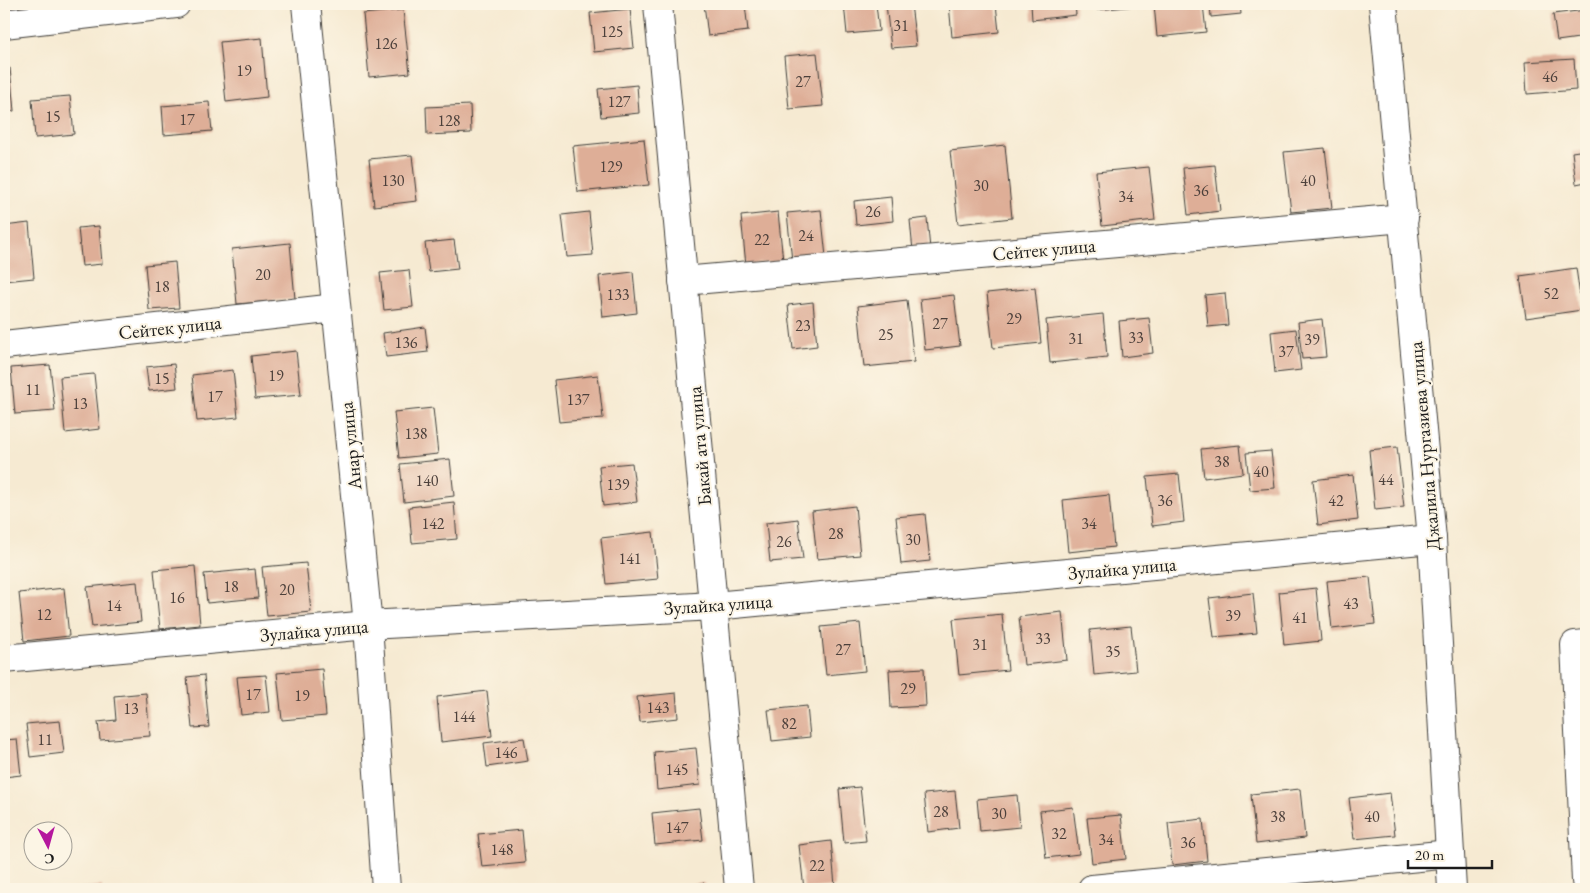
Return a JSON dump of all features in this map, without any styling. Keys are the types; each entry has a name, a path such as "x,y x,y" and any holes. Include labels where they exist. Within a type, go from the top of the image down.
{"street":[{"path":"4,24 176,4"},
{"name":"Анар улица","path":"306,4 368,624 386,889"},
{"name":"Бакай ата улица","path":"658,4 714,606 738,889"},
{"name":"Джалила Нургазиева улица","path":"1383,4 1432,539 1452,889"},
{"name":"Сейтек улица","path":"683,281 1404,218"},
{"name":"Сейтек улица","path":"4,345 336,308"},
{"name":"Зулайка улица","path":"4,660 368,624 714,606 1432,539"},
{"path":"1586,644 1574,646 1586,881"},
{"path":"1092,889 1450,854"}],"building":[{"path":"704,4 745,4 748,31 708,36"},
{"path":"844,4 876,4 879,31 847,34"},
{"path":"886,4 911,4 916,46 891,48"},
{"path":"949,4 996,4 999,32 952,37"},
{"path":"1031,4 1075,4 1076,15 1032,20"},
{"path":"1097,4 1136,4 1136,6 1097,10"},
{"path":"1154,4 1203,4 1206,32 1157,37"},
{"path":"1210,4 1240,4 1241,14 1211,17"},
{"path":"630,9 634,48 594,52 590,13"},
{"path":"403,10 410,73 369,77 363,14"},
{"path":"1586,10 1586,37 1557,41 1553,14"},
{"path":"262,38 267,97 226,102 220,42"},
{"path":"817,53 823,106 789,109 784,56"},
{"path":"1574,59 1576,90 1527,94 1525,62"},
{"path":"4,68 10,68 14,111 4,112"},
{"path":"637,85 639,113 601,117 598,89"},
{"path":"70,96 74,134 35,138 32,99"},
{"path":"209,102 212,131 164,135 162,106"},
{"path":"470,105 471,133 427,135 426,107"},
{"path":"644,139 649,185 578,192 573,146"},
{"path":"1005,145 1012,218 958,224 950,151"},
{"path":"1325,148 1332,208 1291,212 1284,152"},
{"path":"1586,150 1586,182 1576,184 1572,152"},
{"path":"412,155 417,201 374,206 369,159"},
{"path":"1215,165 1220,211 1188,215 1183,168"},
{"path":"1149,167 1155,220 1102,226 1096,172"},
{"path":"891,197 893,221 856,225 854,201"},
{"path":"821,210 826,257 792,261 787,213"},
{"path":"589,212 593,255 567,257 562,215"},
{"path":"778,212 783,261 746,265 741,216"},
{"path":"927,218 930,249 913,251 910,220"},
{"path":"29,223 34,278 4,281 4,226"},
{"path":"99,226 102,264 82,266 78,228"},
{"path":"454,240 458,269 429,272 425,243"},
{"path":"290,243 295,299 237,304 232,249"},
{"path":"175,262 179,308 149,310 145,265"},
{"path":"1576,268 1582,310 1526,318 1520,276"},
{"path":"409,270 413,307 384,310 380,273"},
{"path":"633,272 637,313 603,317 599,276"},
{"path":"1035,288 1041,343 993,348 987,293"},
{"path":"1225,293 1228,325 1208,327 1205,295"},
{"path":"954,295 960,346 925,350 920,299"},
{"path":"907,300 914,362 864,367 858,306"},
{"path":"813,302 817,346 793,349 788,305"},
{"path":"1103,314 1107,357 1050,363 1046,320"},
{"path":"1149,318 1153,353 1122,357 1119,321"},
{"path":"1322,319 1326,357 1302,359 1298,322"},
{"path":"425,327 428,352 386,357 383,333"},
{"path":"1296,329 1301,370 1275,373 1271,332"},
{"path":"296,351 301,395 255,399 251,356"},
{"path":"174,364 177,388 149,391 146,367"},
{"path":"50,365 55,411 15,414 11,368"},
{"path":"233,370 238,417 197,421 192,375"},
{"path":"94,374 100,429 65,433 60,377"},
{"path":"598,375 603,418 559,422 554,380"},
{"path":"433,408 438,454 399,458 394,412"},
{"path":"1240,445 1243,473 1204,478 1201,449"},
{"path":"1397,447 1404,507 1375,510 1369,450"},
{"path":"1271,451 1275,488 1250,490 1246,453"},
{"path":"450,459 454,496 404,502 400,464"},
{"path":"632,463 637,502 603,506 599,466"},
{"path":"1179,474 1184,522 1152,526 1147,477"},
{"path":"1353,475 1358,520 1318,525 1313,480"},
{"path":"1109,495 1114,547 1068,552 1063,500"},
{"path":"454,502 457,539 412,543 409,507"},
{"path":"855,506 860,555 817,559 812,511"},
{"path":"925,514 930,561 901,564 896,517"},
{"path":"798,519 803,559 770,562 766,523"},
{"path":"653,532 658,579 606,584 601,538"},
{"path":"306,563 311,612 267,616 262,567"},
{"path":"195,566 200,625 160,629 154,570"},
{"path":"255,569 258,598 207,603 204,574"},
{"path":"1370,577 1375,624 1332,629 1327,581"},
{"path":"137,582 141,622 92,627 87,587"},
{"path":"64,588 69,636 24,641 19,593"},
{"path":"1316,588 1321,641 1284,645 1279,592"},
{"path":"1253,593 1257,633 1214,637 1209,598"},
{"path":"1062,612 1067,660 1024,665 1019,617"},
{"path":"1002,614 1008,670 959,675 953,619"},
{"path":"860,623 865,671 826,675 821,627"},
{"path":"1131,626 1136,671 1094,675 1090,630"},
{"path":"924,668 926,706 891,708 889,670"},
{"path":"322,669 326,716 282,720 277,673"},
{"path":"204,675 209,727 192,728 187,677"},
{"path":"266,675 270,712 241,715 237,677"},
{"path":"487,691 492,736 441,742 437,697"},
{"path":"146,693 150,736 100,740 98,722 116,720 114,696"},
{"path":"676,693 678,718 640,722 637,697"},
{"path":"807,706 810,737 772,741 768,710"},
{"path":"60,721 64,753 30,757 26,724"},
{"path":"524,738 528,761 487,767 484,743"},
{"path":"17,739 21,775 4,777 4,740"},
{"path":"696,748 700,785 657,790 654,752"},
{"path":"860,787 866,841 844,843 839,789"},
{"path":"1300,789 1305,838 1256,844 1251,794"},
{"path":"955,791 959,828 928,832 924,794"},
{"path":"1390,793 1395,835 1354,839 1349,798"},
{"path":"1017,795 1020,827 980,831 977,799"},
{"path":"1073,807 1079,854 1046,858 1040,811"},
{"path":"699,808 703,840 655,845 652,813"},
{"path":"1121,815 1126,859 1092,863 1087,818"},
{"path":"1203,819 1207,861 1172,865 1168,823"},
{"path":"522,830 525,863 482,867 478,834"},
{"path":"831,841 835,886 804,889 799,845"},
{"path":"704,883 704,889 666,889 666,887"},
{"path":"102,886 102,889 78,888"}]}
